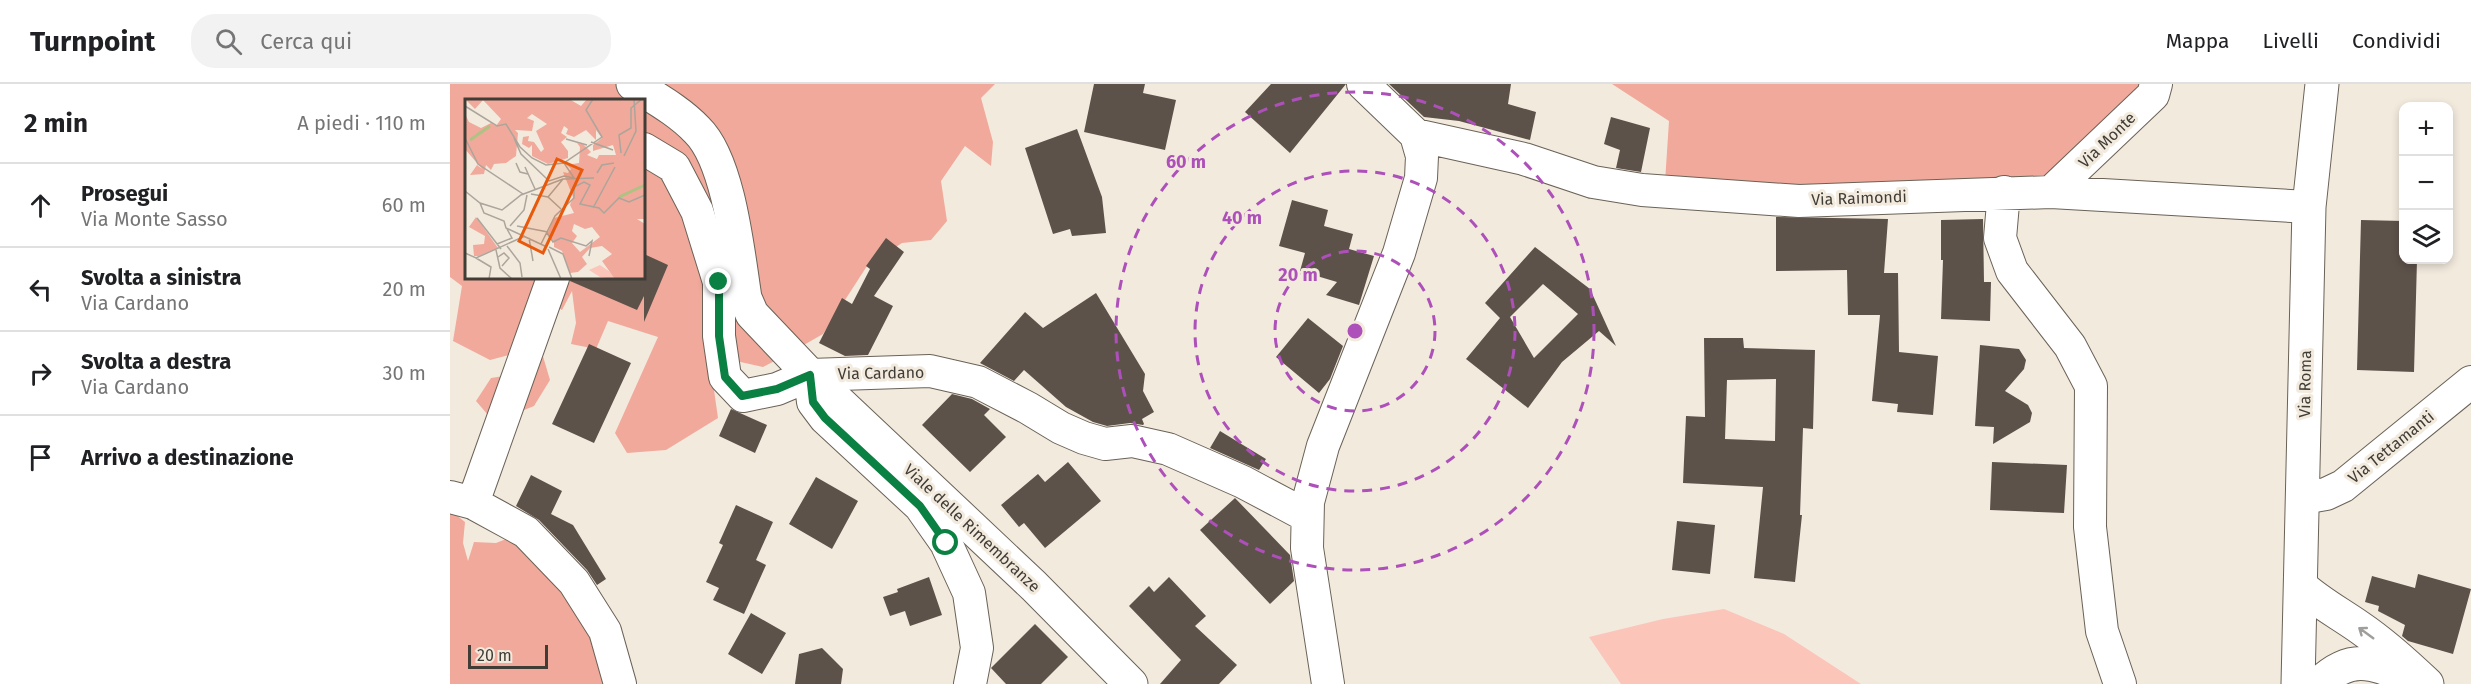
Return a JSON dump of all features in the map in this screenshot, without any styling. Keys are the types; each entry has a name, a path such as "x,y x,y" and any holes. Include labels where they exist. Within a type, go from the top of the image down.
{"main road":[{"name":"Viale delle Rimembranze","path":"633,84 700,132 722,171 745,298 752,314 810,375 1034,586 1131,684"},
{"name":"Via Roma","path":"2298,684 2309,207 2322,84"},
{"path":"2302,587 2321,604 2395,653 2426,684"},
{"path":"2319,684 2333,671 2358,662 2386,668 2426,684"}],"street":[{"path":"1328,684 1309,560 1306,516 1323,446 1399,253 1421,178 1422,156 1416,135 1363,84"},
{"name":"Via Monte","path":"2051,192 2153,95 2156,84"},
{"name":"Via Raimondi","path":"1416,135 1524,159 1593,182 1633,190 1799,201 2051,192 2309,207"},
{"name":"Via Cardano","path":"645,151 674,167 697,211 719,282 719,336 725,377 742,396 777,389 810,375 930,371 978,382 1028,408 1061,429 1105,444 1132,441 1168,449 1243,482 1306,516"},
{"path":"2004,192 2000,238 2012,271 2070,346 2091,386 2090,527 2102,631 2120,684"},
{"path":"554,279 462,500 526,532 574,582 605,631 620,684"},
{"path":"810,375 813,402 825,418 920,506 946,543 969,593 977,648 970,684"},
{"name":"Via Tettamanti","path":"2303,498 2326,494 2343,486 2471,382"}],"shaded area":[{"path":"450,84 995,84 981,98 993,142 991,166 965,146 941,181 947,221 931,240 902,243 867,266 823,334 763,367 709,355 718,418 666,450 627,453 615,433 658,337 608,321 596,349 571,344 576,323 572,291 562,310 540,297 527,302 550,380 534,406 494,422 476,401 491,378 510,375 509,355 490,360 453,341 462,286 450,277"},
{"path":"1612,84 2143,84 2050,176 1863,199 1665,182 1669,121"},
{"path":"450,510 465,522 463,543 468,561 474,542 496,543 516,535 571,584 624,684 450,684"},
{"path":"1724,609 1784,634 1861,684 1621,684 1589,637 1663,619"}],"building":[{"path":"1094,84 1145,84 1143,93 1176,100 1165,150 1084,132"},
{"path":"1271,84 1346,84 1290,153 1245,112"},
{"path":"1389,84 1511,84 1508,104 1536,112 1530,140 1459,121 1424,117"},
{"path":"1611,117 1650,128 1641,172 1616,168 1620,150 1604,144"},
{"path":"1077,129 1102,197 1106,233 1072,236 1070,229 1053,234 1025,148"},
{"path":"1292,200 1328,210 1324,226 1353,234 1349,249 1374,256 1359,305 1326,295 1337,282 1300,271 1305,253 1279,246"},
{"path":"1776,217 1888,219 1884,273 1898,273 1899,352 1938,356 1933,415 1897,412 1898,404 1872,401 1880,315 1848,315 1847,270 1776,271"},
{"path":"1983,219 1984,282 1991,282 1990,321 1941,319 1943,260 1941,260 1941,220"},
{"path":"2361,220 2399,221 2399,264 2417,264 2414,372 2357,370"},
{"path":"886,238 904,252 874,296 893,306 868,355 845,356 819,343 842,298 852,304 870,269 866,266"},
{"path":"1535,247 1590,289 1616,346 1599,331 1562,362 1528,408 1466,359 1500,318 1485,303","holes":["1543,284 1578,314 1534,358 1510,317"]},
{"path":"645,254 668,265 644,322 644,296 637,310 570,281 571,279 645,279"},
{"path":"1096,293 1145,374 1143,391 1154,412 1142,419 1143,425 1130,423 1107,426 1093,422 1066,407 1024,370 1014,381 980,363 1025,312 1043,328"},
{"path":"1308,318 1343,346 1330,379 1319,393 1276,357"},
{"path":"1704,338 1743,338 1744,348 1815,350 1813,429 1803,428 1800,515 1802,515 1795,582 1754,578 1763,487 1683,483 1686,416 1705,417","holes":["1776,379 1775,441 1725,439 1727,380"]},
{"path":"589,344 631,363 594,443 552,424"},
{"path":"1980,345 2019,349 2026,360 2024,369 2005,391 2028,405 2032,413 2030,422 1993,444 1994,427 1975,426"},
{"path":"952,394 972,399 990,409 984,415 1006,437 970,472 922,425"},
{"path":"731,409 767,425 755,453 719,436"},
{"path":"1220,431 1266,459 1259,470 1210,448"},
{"path":"1068,462 1101,501 1045,548 1024,523 1019,527 1001,505 1038,474 1045,482"},
{"path":"1992,462 2067,465 2064,513 1990,510"},
{"path":"531,475 562,491 551,514 573,525 606,579 597,585 587,570 539,520 516,506"},
{"path":"816,477 858,501 832,549 789,524"},
{"path":"1235,498 1290,555 1294,581 1270,604 1200,530"},
{"path":"736,505 773,522 756,560 766,565 744,614 713,600 719,588 706,582 723,545 719,543"},
{"path":"1677,521 1715,525 1710,574 1672,570"},
{"path":"2418,574 2471,589 2453,654 2408,641 2402,636 2405,625 2378,611 2379,606 2365,602 2372,576 2415,588"},
{"path":"929,577 942,615 910,626 905,611 890,616 883,597"},
{"path":"1169,577 1206,616 1195,626 1237,665 1219,684 1160,684 1181,660 1129,606 1149,586 1154,592"},
{"path":"751,613 786,633 762,674 728,654"},
{"path":"1035,624 1068,657 1041,684 1006,684 991,668"},
{"path":"822,648 843,669 841,684 795,684 799,654"}],"route":[{"path":"719,282 719,336 725,377 742,396 777,389 810,375 813,402 825,418 920,506 946,543"}]}
